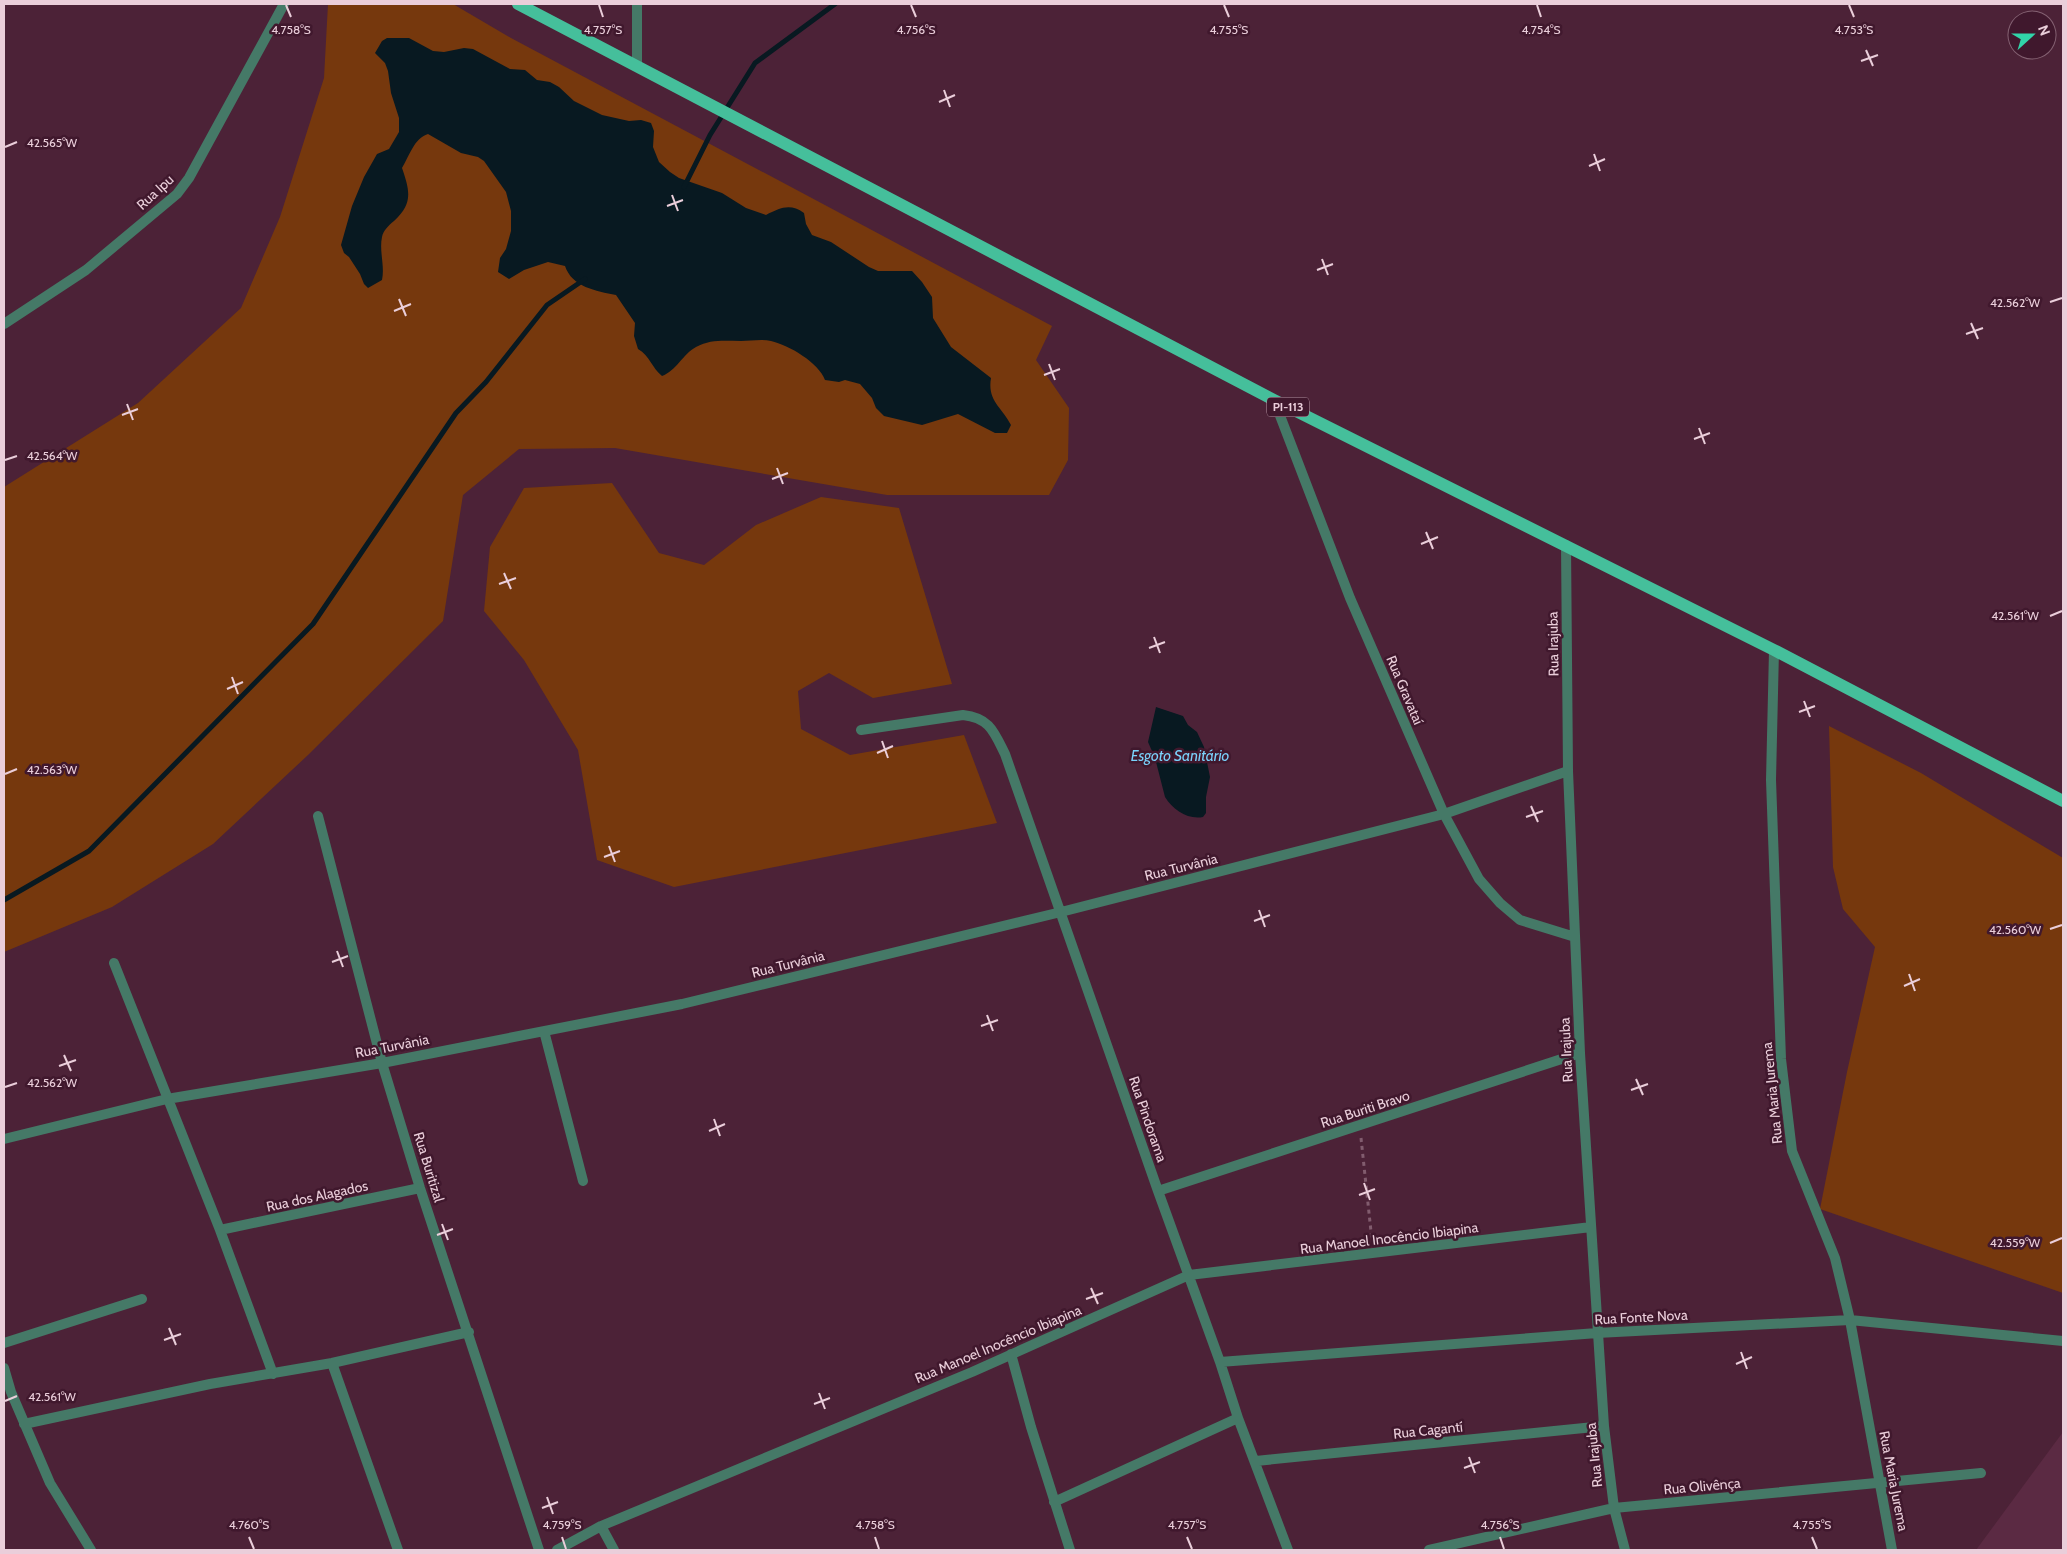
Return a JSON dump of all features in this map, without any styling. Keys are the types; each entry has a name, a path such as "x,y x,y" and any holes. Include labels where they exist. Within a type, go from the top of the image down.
{"main road":[{"name":"PI-113","path":"518,4 1274,400 1774,650 2063,801"}],"street":[{"name":"Rua Ipu","path":"4,324 86,270 176,194 189,178 284,4"},
{"path":"636,4 637,66"},
{"name":"Rua Gravataí","path":"1274,400 1350,598 1444,814 1479,879 1500,903 1520,920 1575,937"},
{"name":"Rua Irajuba","path":"1566,545 1568,770 1580,1053 1604,1426 1614,1508 1625,1550"},
{"name":"Rua Maria Jurema","path":"1774,650 1771,780 1781,1059 1792,1150 1835,1258 1850,1320 1892,1550"},
{"name":"Rua Pindorama","path":"861,730 964,715 974,716 984,720 993,731 1005,754 1220,1362 1238,1418 1256,1461 1288,1550"},
{"name":"Rua Turvânia","path":"4,1139 167,1099 382,1063 682,1004 1062,912 1444,814 1568,770"},
{"name":"Rua Buritizal","path":"318,816 382,1063 420,1188 469,1332 539,1550"},
{"path":"114,963 220,1230 273,1374"},
{"path":"544,1031 583,1182"},
{"name":"Rua Buriti Bravo","path":"1158,1191 1580,1053"},
{"name":"Rua dos Alagados","path":"220,1230 420,1188"},
{"name":"Rua Manoel Inocêncio Ibiapina","path":"557,1550 601,1526 1011,1354 1189,1276 1591,1227"},
{"path":"4,1344 142,1299"},
{"name":"Rua Fonte Nova","path":"1220,1362 1597,1333 1850,1320 2063,1341"},
{"path":"24,1424 210,1384 332,1363 469,1332"},
{"path":"1011,1354 1070,1550"},
{"path":"332,1363 398,1550"},
{"path":"4,1368 24,1424 50,1483 91,1550"},
{"path":"1054,1502 1238,1418"},
{"name":"Rua Cagantí","path":"1256,1461 1604,1426"},
{"name":"Rua Olivênça","path":"1429,1550 1614,1508 1981,1474"},
{"path":"601,1526 614,1550"}],"path":[{"path":"1359,1125 1374,1254"}],"shaded area":[{"path":"328,4 453,4 511,38 1052,326 1036,360 1069,408 1068,460 1049,495 887,495 615,448 519,449 463,495 443,621 308,755 213,844 112,907 4,952 4,487 138,403 241,308 280,217 324,78"},
{"path":"612,483 659,553 704,565 756,525 821,497 899,508 952,684 873,698 829,673 798,691 801,729 850,755 964,735 997,823 674,887 597,860 578,750 524,660 484,611 490,547 524,488"},
{"path":"1829,726 1921,773 2063,858 2063,1293 1820,1209 1847,1072 1875,947 1843,909 1833,867"},
{"path":"2063,1432 2063,1550 1976,1550"}],"water":[{"path":"387,38 409,38 433,51 444,52 464,48 473,49 510,69 525,70 537,80 550,82 559,87 574,101 602,115 629,121 641,120 651,123 654,131 653,147 659,162 679,178 722,193 746,208 766,215 776,210 794,208 804,213 806,224 812,235 831,242 869,267 878,271 912,271 932,297 933,318 951,347 991,378 990,386 993,398 1011,425 1007,433 995,433 958,414 922,425 884,416 876,408 872,398 860,384 845,380 839,382 825,380 817,367 810,361 786,346 771,341 707,343 691,350 667,374 662,376 638,349 634,336 635,323 616,295 586,287 573,279 565,266 548,262 524,270 509,279 498,272 500,258 506,249 511,231 511,211 506,192 484,161 478,157 461,153 428,134 419,139 415,144 402,168 408,190 407,203 400,215 386,228 383,235 381,242 382,280 368,288 349,257 344,253 341,245 352,206 364,177 377,154 389,149 399,132 399,118 391,93 388,71 385,63 375,53 382,41"},
{"name":"Esgoto Sanitário","path":"1156,707 1183,716 1188,725 1197,732 1204,747 1210,777 1206,797 1206,813 1203,817 1197,818 1181,813 1165,797 1155,758 1148,742"}],"waterway":[{"path":"684,187 710,135 755,63 835,4"},
{"path":"4,900 89,851 313,624 456,413 486,382 547,305 585,279"}]}
